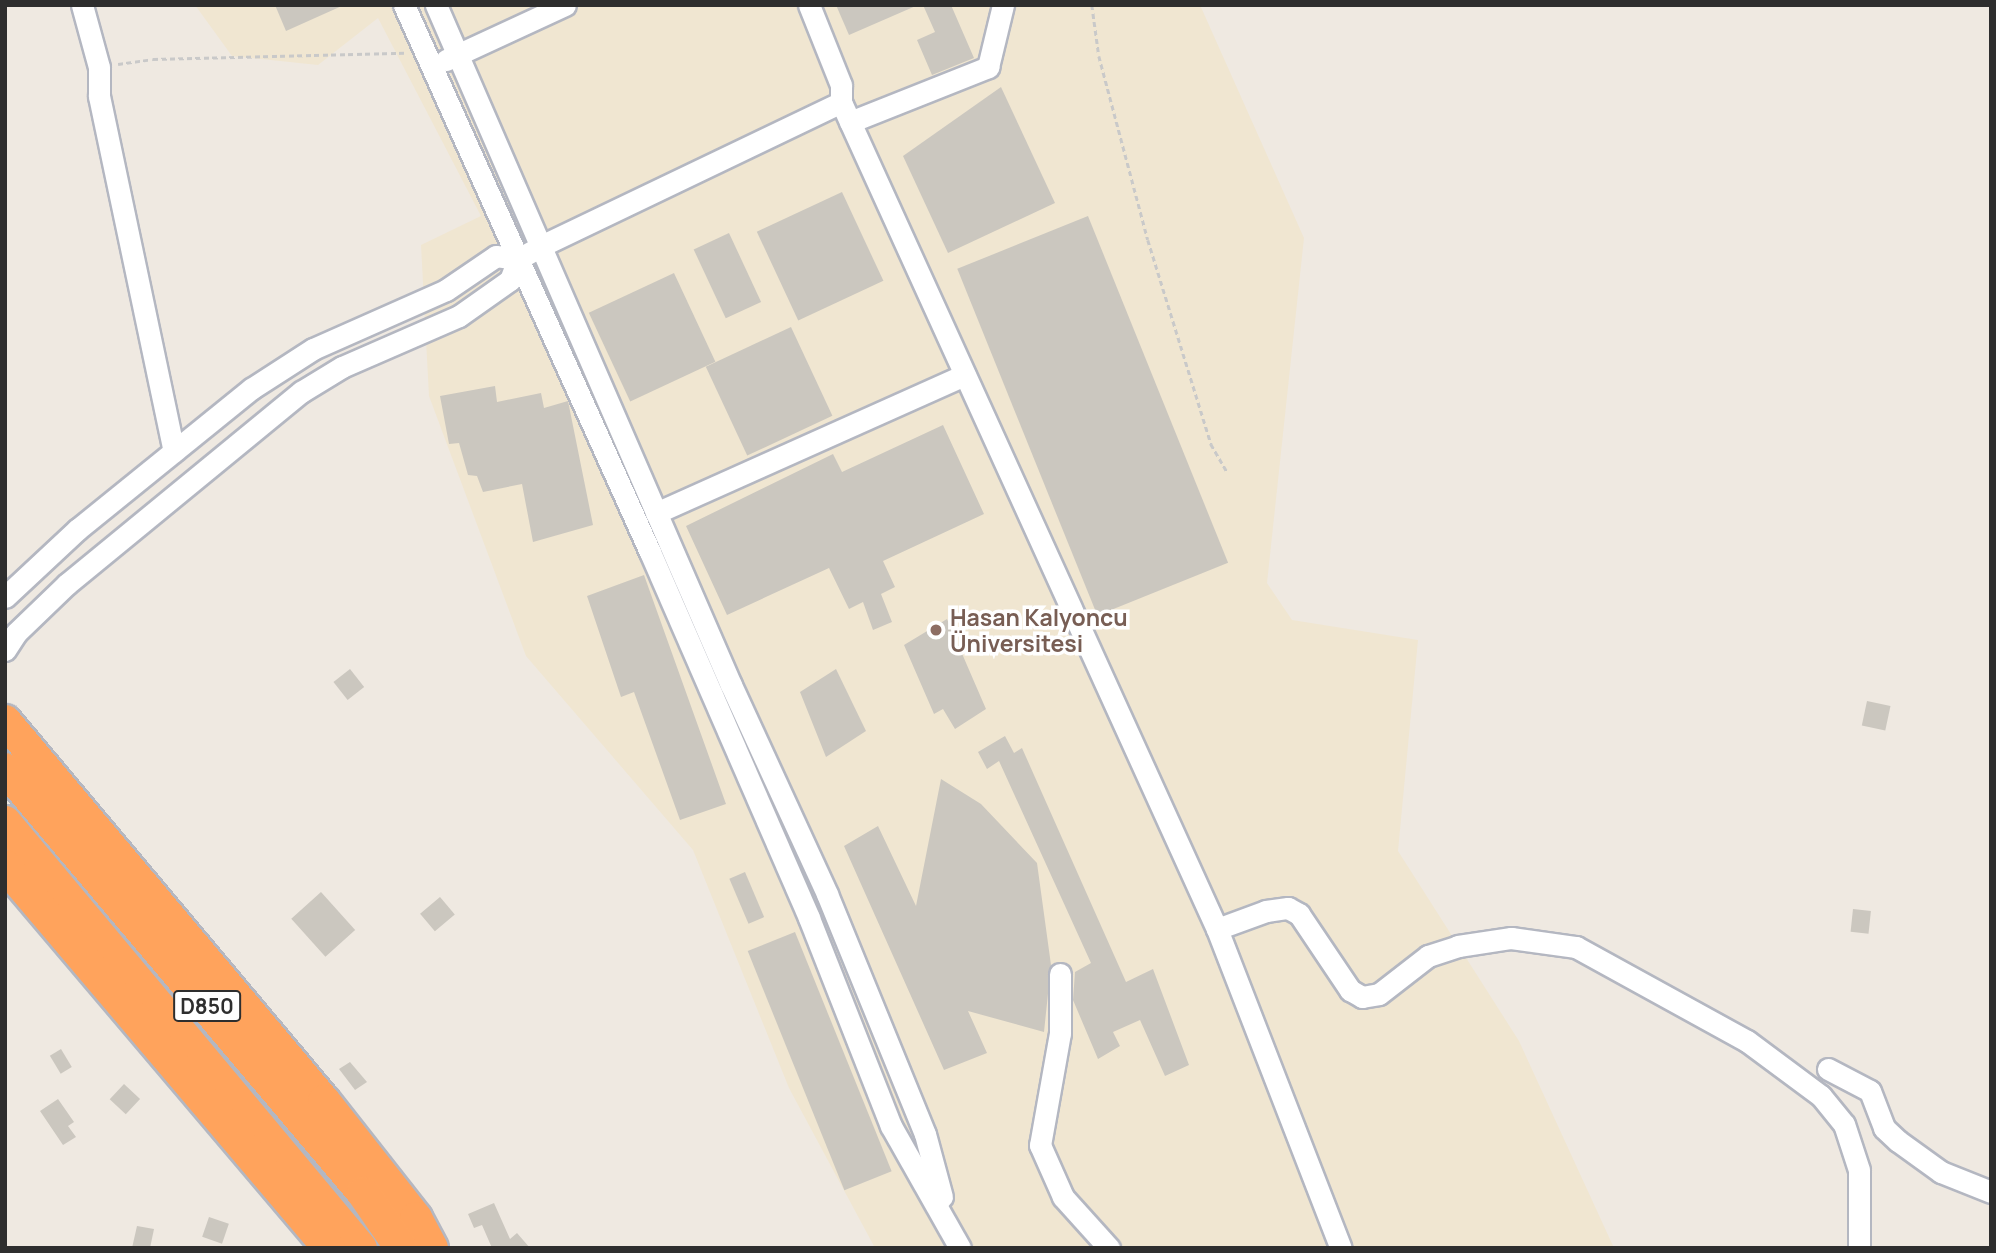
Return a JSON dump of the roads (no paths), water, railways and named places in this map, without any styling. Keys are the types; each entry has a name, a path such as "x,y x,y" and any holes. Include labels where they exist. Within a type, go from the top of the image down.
{"highway":[{"path":"5,721 324,1101 416,1218 432,1248"},
{"name":"D850","path":"5,769 363,1193 401,1248"},
{"name":"D850","path":"5,822 361,1248"},
{"path":"5,866 329,1248"}],"street":[{"path":"82,5 99,67 99,96 174,451"},
{"path":"404,5 809,918 891,1126 950,1226 960,1248"},
{"path":"436,5 656,513 827,894 925,1133 950,1226"},
{"path":"428,59 458,56 565,5"},
{"path":"809,5 842,86 842,102 850,122 1217,929 1341,1248"},
{"path":"850,122 988,66 1003,5"},
{"path":"5,597 78,529 251,389 313,349 446,290 496,256 518,259 842,102"},
{"path":"5,650 16,633 67,584 274,410 342,367 459,316 510,280 518,259"},
{"path":"656,513 965,375"},
{"path":"1217,929 1266,911 1288,908 1299,914 1350,990 1362,997 1379,995 1428,956 1458,946 1511,938 1576,947 1747,1041 1821,1096 1844,1124 1859,1170 1859,1248"},
{"path":"1060,974 1060,1033 1040,1145 1063,1197 1109,1248"},
{"path":"1828,1069 1870,1091 1884,1128 1898,1141 1941,1172 1991,1192"}],"place":[{"name":"Hasan Kalyoncu Üniversitesi","path":"936,630"}]}
